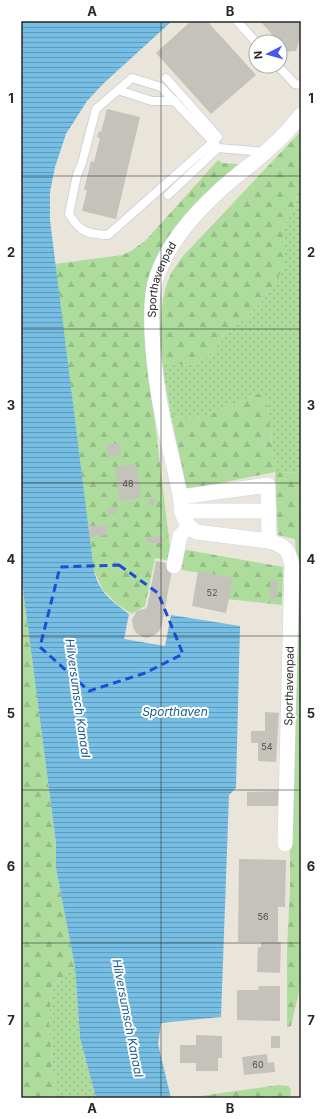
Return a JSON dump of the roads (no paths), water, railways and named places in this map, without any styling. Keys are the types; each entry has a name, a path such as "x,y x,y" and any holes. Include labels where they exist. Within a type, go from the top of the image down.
{"street":[{"name":"Sporthavenpad","path":"285,844 292,565 290,554 286,548 269,541 205,534 196,532 189,526 181,504 165,429 156,371 152,321 153,295 156,277 170,246 200,209 265,152 292,126 301,115"},
{"path":"181,504 268,486 269,541"},
{"path":"181,504 269,511"},
{"path":"174,566 180,536 189,526"}],"lane":[{"path":"237,21 249,34"},
{"path":"286,74 295,84 301,85"},
{"path":"216,142 108,235 91,234 76,226 69,214 77,175 82,163 96,109 132,78 161,87 216,142 265,152"},
{"path":"166,78 216,142"},
{"path":"118,90 152,101 175,101"},
{"path":"168,195 216,142"}],"water":[{"path":"21,21 172,21 104,83 87,101 66,134 55,167 50,192 50,220 94,571 100,586 107,596 129,614 124,639 165,646 171,615 240,626 236,788 229,795 221,1017 161,1023 158,1044 171,1098 96,1098 80,1038 75,967 56,868 56,843 21,574"}],"water label":[{"name":"Hilversumsch Kanaal","path":"78,698"},
{"name":"Sporthaven","path":"175,711"},
{"name":"Hilversumsch Kanaal","path":"128,1018"}]}
